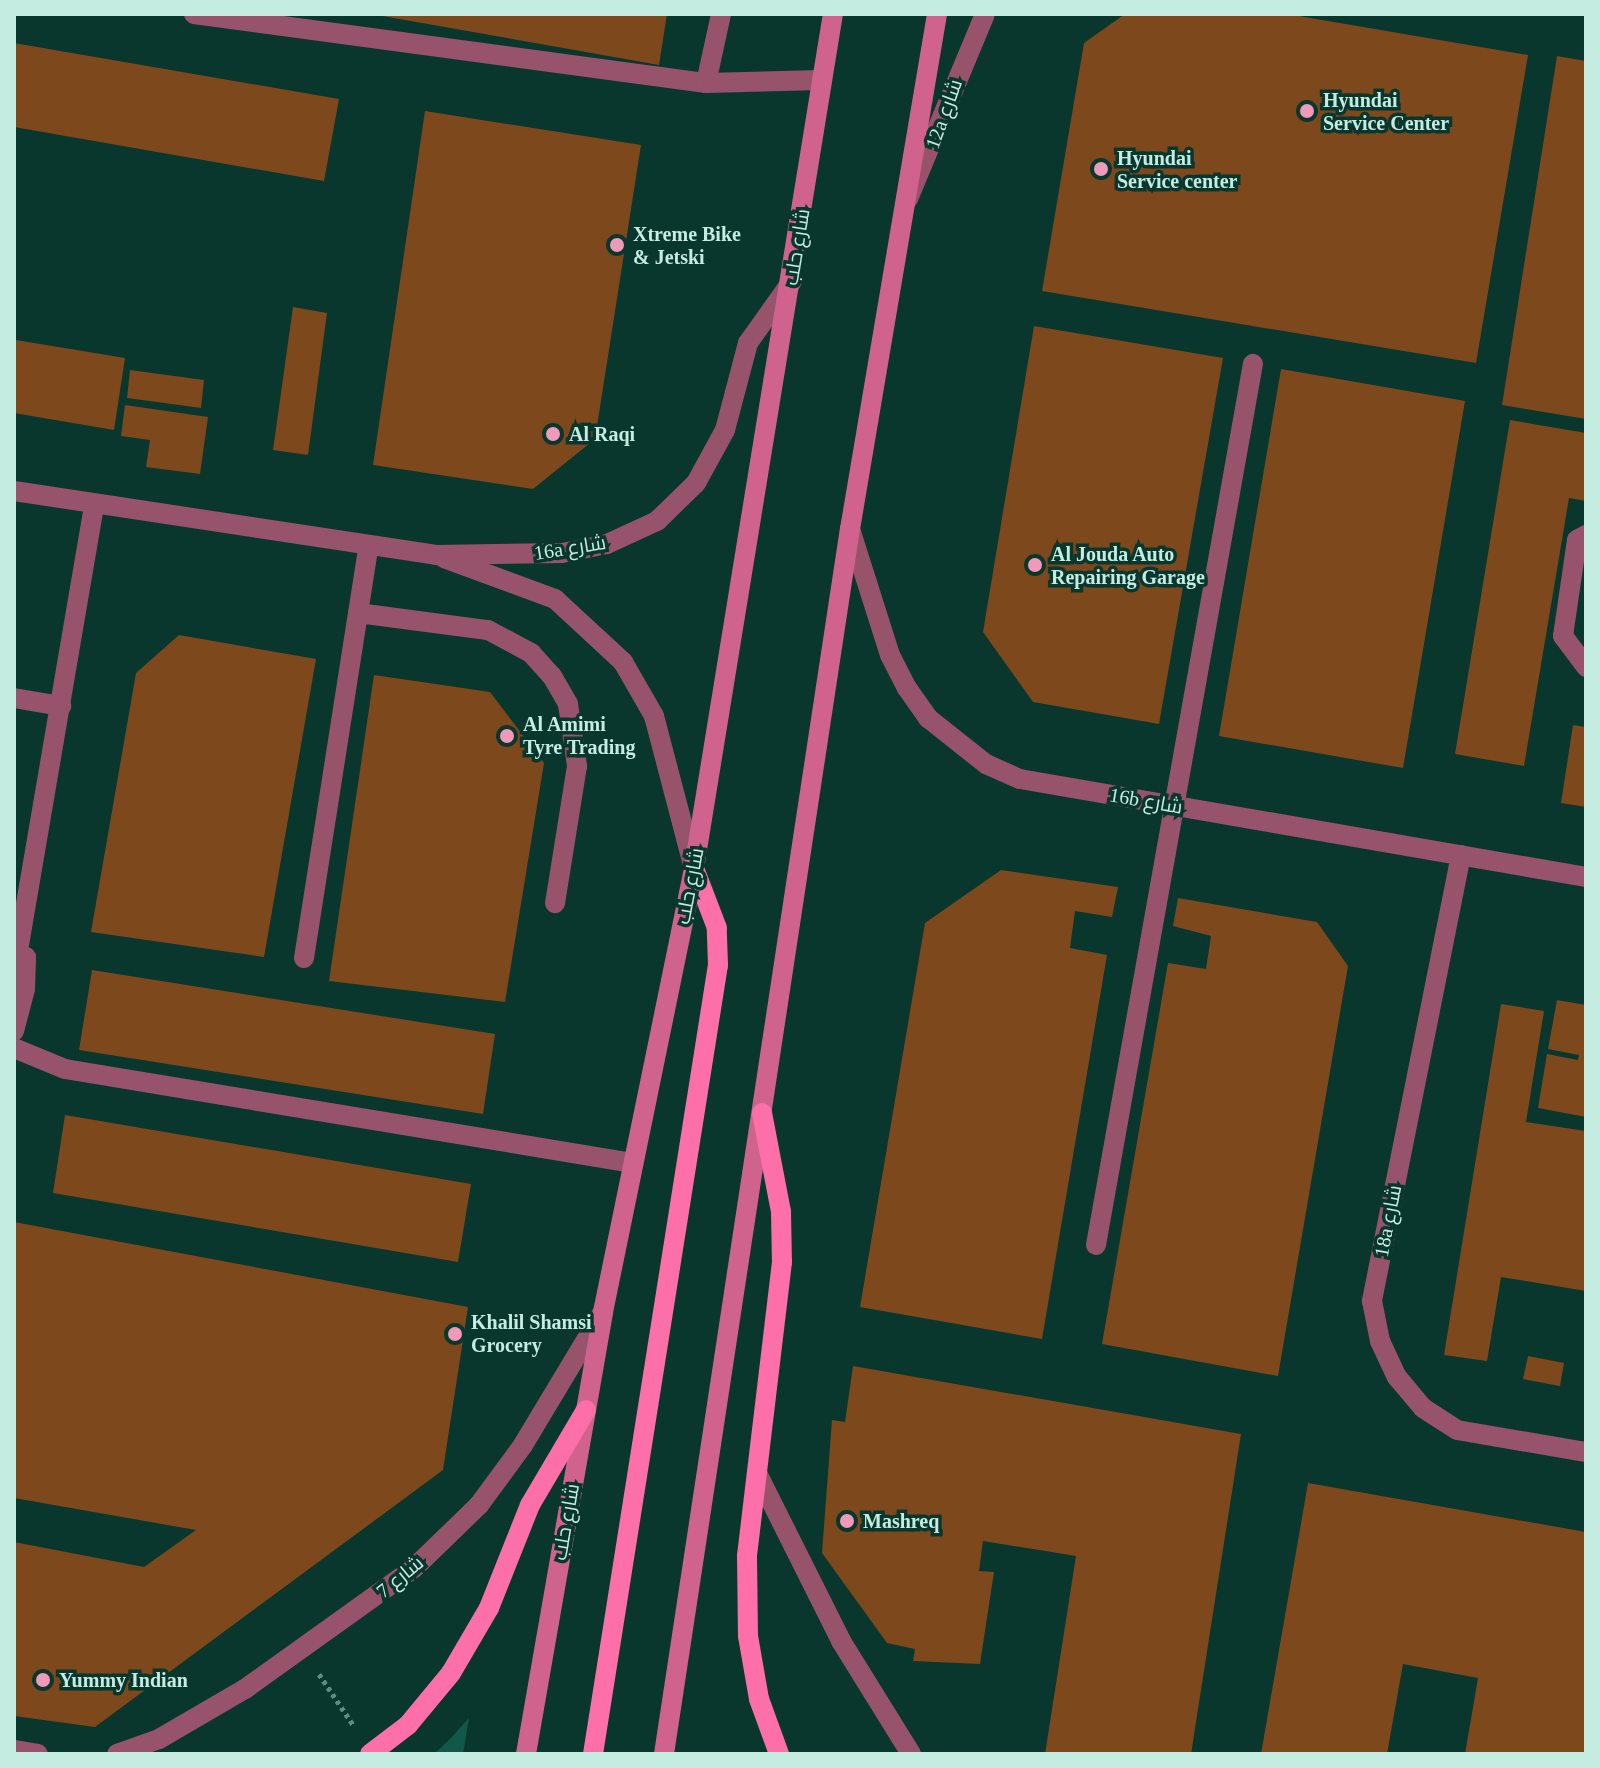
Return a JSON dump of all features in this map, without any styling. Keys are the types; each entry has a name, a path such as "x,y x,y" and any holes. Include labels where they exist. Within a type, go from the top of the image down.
{"main road":[{"path":"593,1754 718,965 717,928 694,868"},
{"path":"762,1113 781,1212 782,1262 747,1556 748,1636 759,1699 779,1754"},
{"path":"371,1754 408,1725 451,1673 489,1608 530,1505 586,1410"}],"street":[{"path":"194,14 706,83 822,80"},
{"path":"706,83 721,14"},
{"name":"شارع حلب","path":"526,1754 603,1312 694,868 792,281 833,14"},
{"path":"664,1754 850,529 937,14"},
{"name":"12a شارع","path":"901,214 985,14"},
{"name":"16a شارع","path":"14,491 436,555 562,553 607,544 657,521 687,493 713,458 748,343 792,281"},
{"path":"1096,1245 1253,364"},
{"path":"14,974 25,933 94,504"},
{"name":"16b شارع","path":"850,529 890,655 928,718 955,743 1020,779 1586,877"},
{"path":"1586,535 1577,540 1563,636 1586,667"},
{"path":"304,958 369,545"},
{"name":"16a شارع","path":"436,555 555,599 623,662 654,716 694,868"},
{"path":"358,613 488,630 531,653 552,676 568,704 577,766 555,903"},
{"path":"14,698 61,706"},
{"name":"18a شارع","path":"1461,855 1372,1301 1380,1341 1397,1377 1423,1408 1457,1430 1586,1452"},
{"path":"14,1031 25,989 25,933"},
{"path":"14,1048 65,1069 633,1163"},
{"name":"شارع 7","path":"117,1754 159,1739 303,1651 414,1568 479,1505 523,1445 603,1312"},
{"path":"757,1473 841,1641 911,1754"},
{"path":"14,1750 38,1754"}],"path":[{"path":"303,1651 371,1754"}],"green space":[{"path":"469,1718 463,1754 434,1754 450,1739"}],"building":[{"path":"371,14 667,14 659,65"},
{"path":"1125,14 1287,14 1528,55 1476,363 1042,291 1084,43"},
{"path":"14,43 339,99 324,181 14,127"},
{"path":"1557,56 1586,61 1586,419 1502,405"},
{"path":"425,111 641,145 595,439 533,489 373,465"},
{"path":"293,307 327,313 308,455 273,450"},
{"path":"1034,326 1223,358 1159,724 1033,702 983,632"},
{"path":"16,340 125,358 114,430 14,413"},
{"path":"1281,369 1465,401 1403,768 1219,736"},
{"path":"130,370 204,380 201,408 127,398"},
{"path":"125,405 208,417 200,474 146,467 150,440 121,436"},
{"path":"1510,420 1586,433 1586,501 1569,498 1524,766 1455,754"},
{"path":"179,635 316,659 264,957 91,932 136,673"},
{"path":"374,675 490,692 544,763 505,1002 329,981"},
{"path":"1573,725 1586,727 1586,807 1561,803"},
{"path":"1001,870 1118,887 1112,917 1075,911 1070,948 1107,955 1042,1339 860,1307 925,923"},
{"path":"1178,898 1317,922 1348,966 1278,1376 1102,1344 1168,963 1206,969 1211,936 1173,926"},
{"path":"92,970 495,1034 483,1114 79,1050"},
{"path":"1557,1000 1586,1005 1586,1117 1538,1108 1547,1054 1578,1060 1579,1055 1548,1049"},
{"path":"1501,1004 1544,1011 1526,1122 1586,1131 1586,1291 1501,1277 1487,1361 1444,1355"},
{"path":"65,1115 471,1184 458,1262 53,1193"},
{"path":"14,1222 468,1307 443,1470 95,1727 14,1716 14,1542 144,1567 196,1530 14,1498"},
{"path":"1528,1356 1564,1363 1560,1386 1523,1379"},
{"path":"853,1366 1241,1434 1191,1754 1045,1754 1076,1556 983,1541 979,1571 994,1572 980,1664 913,1661 915,1649 887,1643 822,1553 832,1420 845,1422"},
{"path":"1308,1483 1586,1532 1586,1754 1465,1754 1478,1678 1403,1664 1387,1754 1261,1754"}],"place":[{"name":"Hyundai Service Center","path":"1307,111"},
{"name":"Hyundai Service center","path":"1101,169"},
{"name":"Xtreme Bike & Jetski","path":"617,245"},
{"name":"Al Raqi","path":"553,434"},
{"name":"Al Jouda Auto Repairing Garage","path":"1035,565"},
{"name":"Al Amimi Tyre Trading","path":"507,736"},
{"name":"Khalil Shamsi Grocery","path":"455,1334"},
{"name":"Mashreq","path":"847,1521"},
{"name":"Yummy Indian","path":"43,1680"}]}
